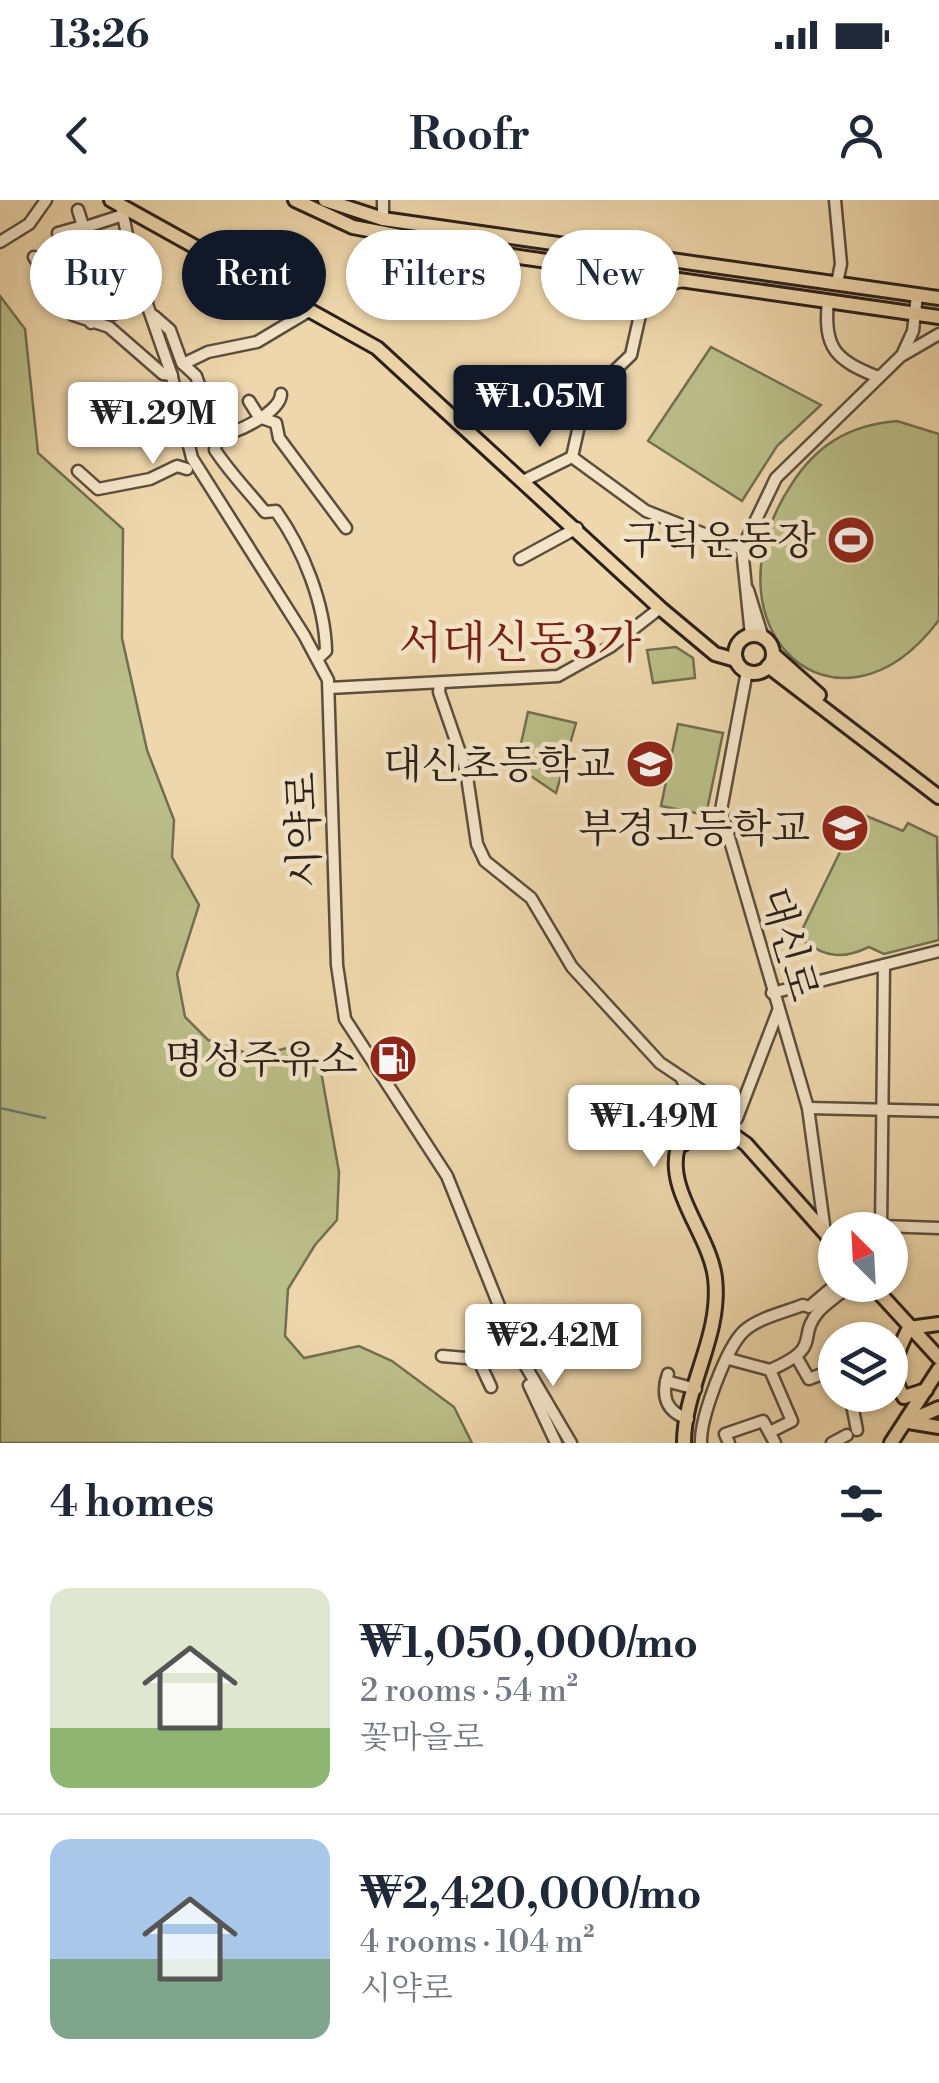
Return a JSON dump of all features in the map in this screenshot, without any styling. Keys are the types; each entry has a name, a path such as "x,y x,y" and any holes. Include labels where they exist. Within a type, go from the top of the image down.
{"main road":[{"path":"295,200 353,227 541,259"},
{"path":"325,200 383,219 939,298"},
{"path":"118,207 182,242"},
{"path":"679,279 939,317"},
{"path":"325,320 377,348 715,654 736,660 747,672 770,660"},
{"path":"688,630 718,645 737,646 757,637 770,660 939,797"},
{"path":"736,660 737,646"},
{"path":"684,1443 715,1320 716,1282 712,1257 676,1175 676,1153 687,1139 707,1129 726,1130 746,1144 818,1224"},
{"path":"889,1302 939,1358"},
{"path":"909,1328 939,1324"},
{"path":"909,1328 896,1354 897,1386 908,1398 926,1390"},
{"path":"892,1443 939,1369"},
{"path":"906,1422 939,1408"},
{"path":"906,1422 939,1427"}],"street":[{"path":"0,242 28,224 46,200"},
{"path":"383,200 383,219"},
{"path":"835,200 840,264 837,283"},
{"path":"69,230 118,207"},
{"path":"78,210 84,230"},
{"path":"679,282 686,280"},
{"path":"902,355 918,295"},
{"path":"828,301 829,340 838,358 878,378"},
{"path":"85,320 109,327 162,374 172,375"},
{"name":"시약로","path":"154,320 172,375 190,466 317,659 329,688 340,1005 447,1176 515,1354 571,1443"},
{"path":"158,320 170,330 183,364 196,376 216,435 216,453 252,500 265,512 276,511 297,540 322,620 326,651 317,659"},
{"path":"183,364 208,352 257,342 293,320"},
{"path":"572,457 585,400 631,355 639,320"},
{"path":"757,637 742,549 776,478 902,355 939,334"},
{"path":"216,435 230,435 259,417 281,402 281,394"},
{"path":"249,401 259,417 276,424 278,438 346,528"},
{"path":"524,480 572,457"},
{"path":"572,457 646,511 742,549"},
{"path":"78,471 98,489 190,466"},
{"path":"174,484 172,474 190,466"},
{"path":"278,504 281,519"},
{"path":"520,559 576,528"},
{"path":"329,688 558,676 610,647 660,608"},
{"name":"대신로","path":"747,672 720,810 808,1108 822,1212"},
{"path":"440,684 439,692 466,770 484,860 532,898 572,967 660,1063 702,1091 726,1130 737,1118 778,1011"},
{"path":"772,993 939,951"},
{"path":"881,1212 884,965"},
{"path":"679,1074 693,1102 687,1139"},
{"path":"808,1108 939,1112"},
{"path":"908,1228 939,1228"},
{"path":"770,1370 792,1421 773,1438 763,1420 727,1439 701,1440 729,1359 744,1331 803,1305 809,1307 818,1299"},
{"path":"729,1359 770,1370 797,1358 810,1339 816,1314 830,1302"},
{"path":"442,1356 478,1359 515,1354 556,1443"},
{"path":"797,1358 808,1378 818,1375"},
{"path":"478,1359 492,1387"},
{"path":"688,1419 670,1409 664,1394 667,1377 696,1388"},
{"path":"832,1443 852,1432 851,1412"}],"green space":[{"path":"0,296 25,329 38,453 123,529 122,638 147,750 174,820 172,857 199,905 177,974 185,1017 208,1040 255,1056 295,1046 319,1060 339,1172 337,1220 315,1245 288,1289 285,1336 304,1358 359,1346 392,1361 454,1407 472,1443 0,1443"},
{"path":"711,347 821,405 777,446 742,501 648,441"},
{"name":"구덕운동장","path":"897,421 939,434 939,620 900,659 860,677 823,675 792,658 770,627 761,586 766,538 791,485 812,458 850,432"},
{"path":"676,647 693,658 695,678 653,683 647,650"},
{"path":"528,712 576,723 556,793 516,766"},
{"path":"678,724 723,733 706,815 661,806"},
{"path":"859,813 903,831 908,823 937,837 939,940 884,954 869,947 843,955 828,954 804,941 802,930"}],"waterway":[{"path":"0,1108 45,1118"}],"place":[{"name":"구덕운동장","path":"851,540"},
{"name":"대신초등학교","path":"650,764"},
{"name":"부경고등학교","path":"845,828"},
{"name":"명성주유소","path":"393,1059"}],"district":[{"name":"서대신동3가","path":"520,642"}]}
